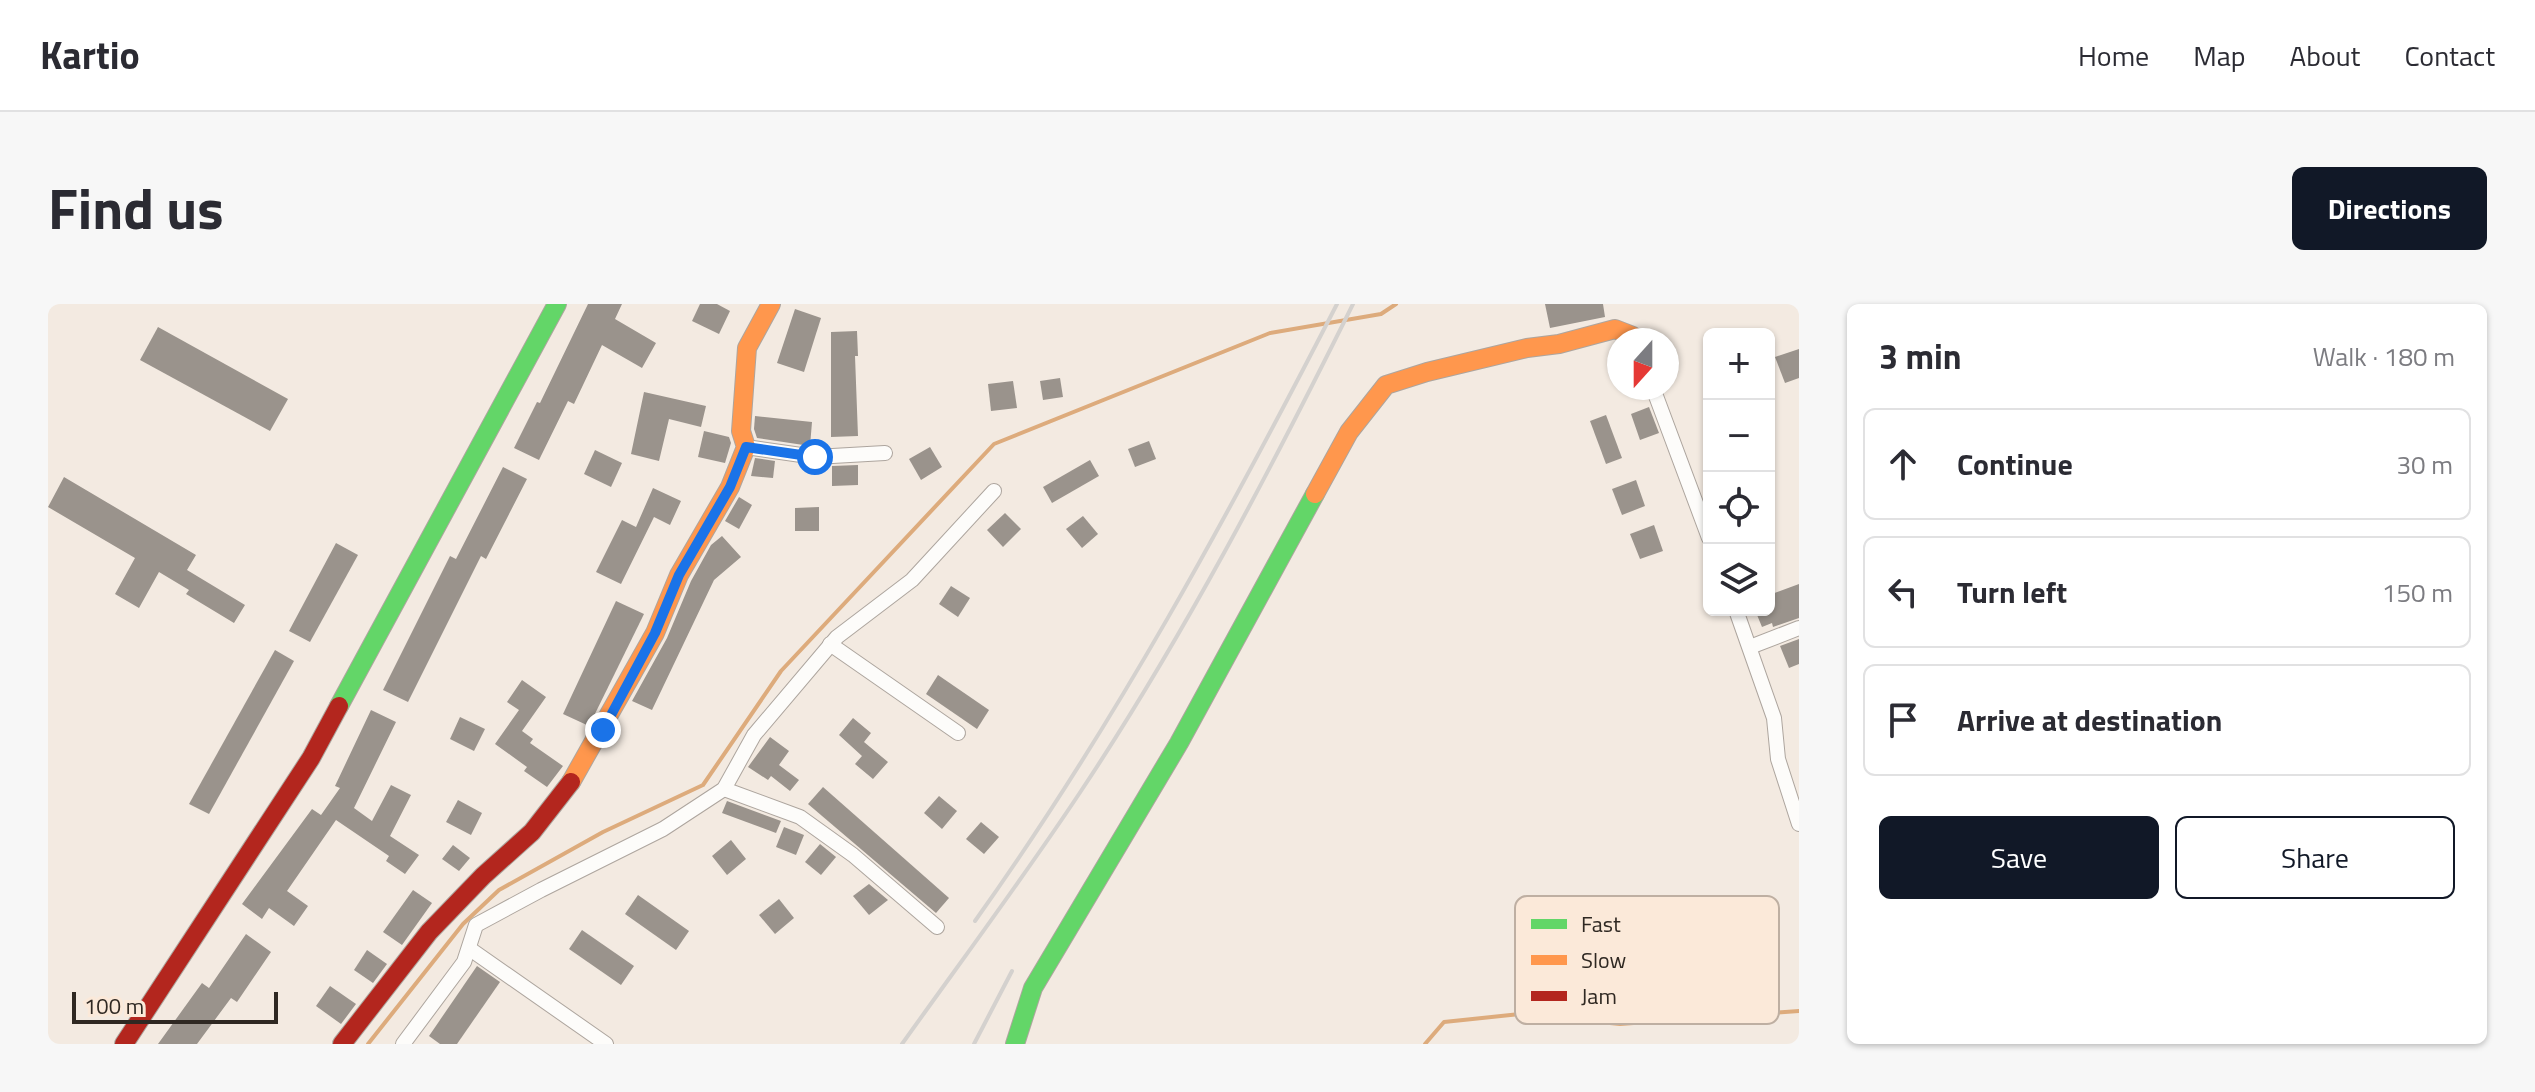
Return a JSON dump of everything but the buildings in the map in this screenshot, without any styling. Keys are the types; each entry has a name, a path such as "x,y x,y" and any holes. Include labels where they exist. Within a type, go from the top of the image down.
{"street":[{"path":"124,1044 311,758 557,304"},
{"path":"342,1044 429,932 483,876 532,832 578,773 655,633 679,575 730,487 746,447 741,431 747,348 771,304"},
{"path":"1015,1044 1033,988 1179,743 1349,432 1386,385 1427,372 1607,331"},
{"path":"1657,400 1703,522"},
{"path":"746,447 815,457 885,453"},
{"path":"403,1044 464,962 476,925 663,829 724,789 754,735 830,644 912,580 994,491"},
{"path":"1738,616 1774,718 1778,759 1799,824"},
{"path":"1750,647 1799,628"},
{"path":"830,644 958,733"},
{"path":"724,789 800,817 853,855 937,927"},
{"path":"470,949 606,1044"}],"waterway":[{"path":"368,1044 463,924 499,890 603,832 703,785 781,671 994,444 1270,333 1381,314 1396,304"},
{"path":"1779,1012 1799,1011"},
{"path":"1425,1044 1444,1022 1515,1015"}],"railway":[{"path":"975,921 1122,696 1211,541 1337,304"},
{"path":"902,1044 1059,823 1155,673 1258,491 1353,304"},
{"path":"974,1044 1012,971"}],"traffic: fast":[{"path":"339,706 557,304"},
{"path":"1015,1044 1033,988 1179,743 1315,494"}],"traffic: slow":[{"path":"571,782 655,633 679,575 730,487 746,447 741,431 747,348 771,304"},
{"path":"1315,494 1349,432 1386,385 1427,372 1607,331"}],"traffic: jam":[{"path":"124,1044 311,758 339,706"},
{"path":"342,1044 429,932 483,876 532,832 571,782"}],"route":[{"path":"603,730 655,633 679,575 730,487 746,447 815,457"}]}
